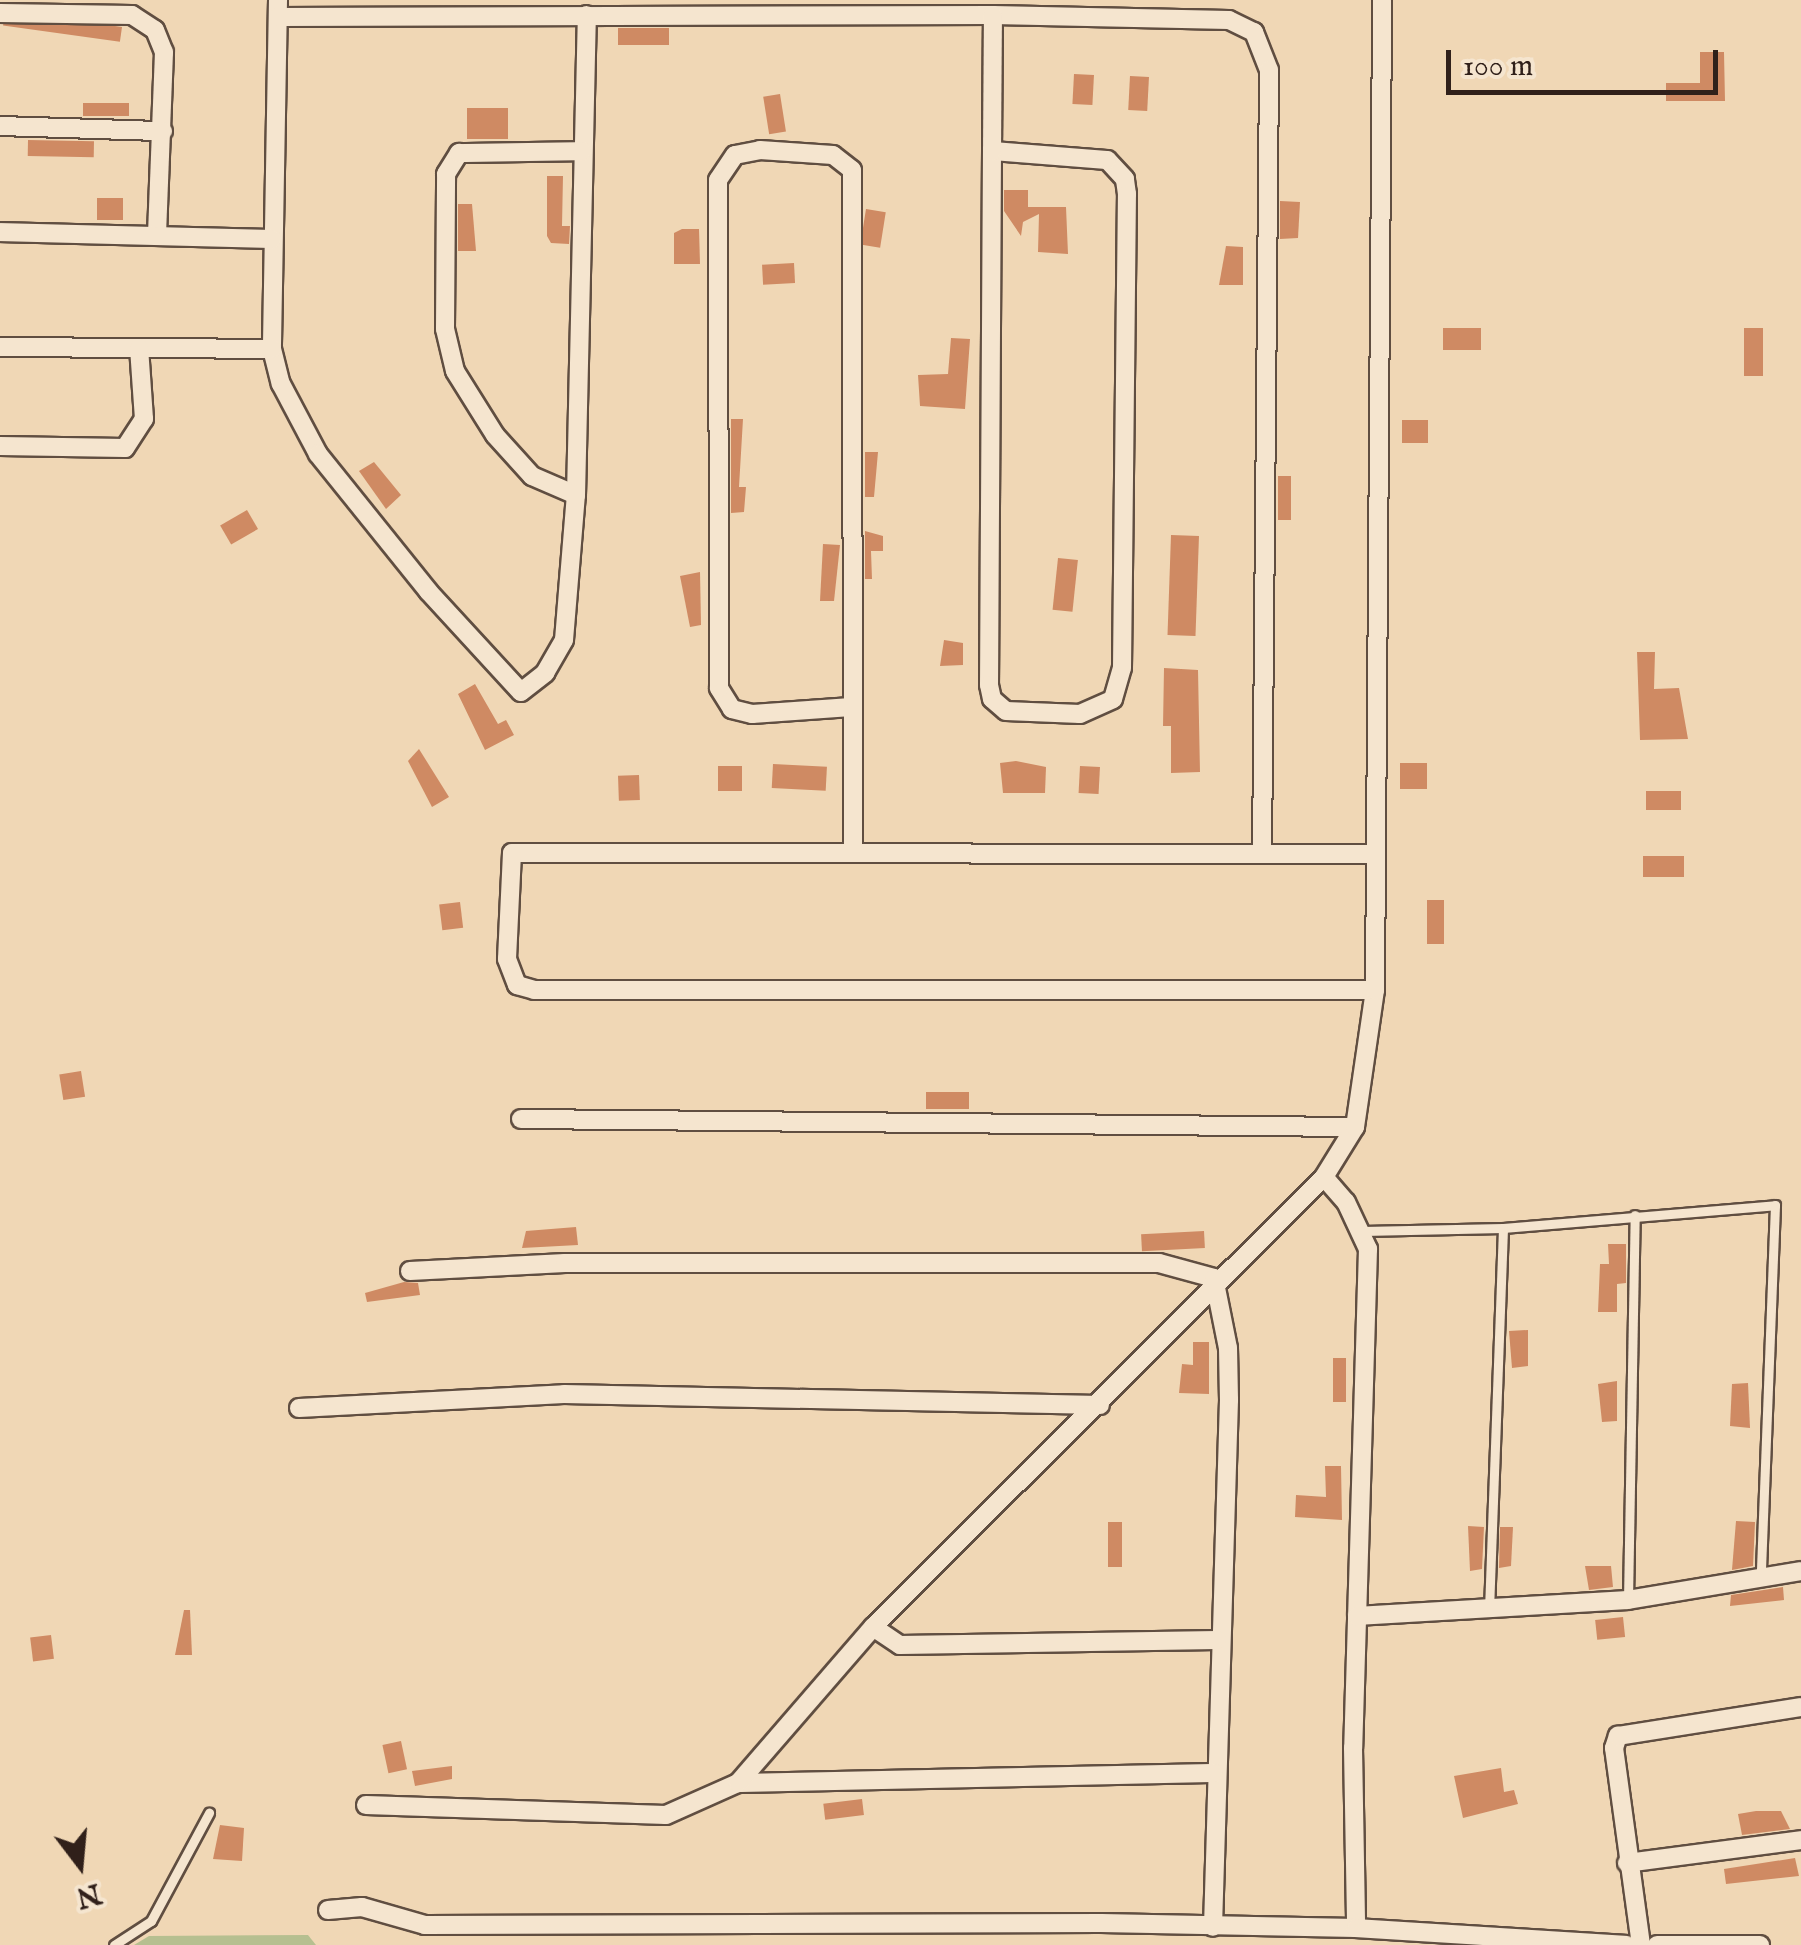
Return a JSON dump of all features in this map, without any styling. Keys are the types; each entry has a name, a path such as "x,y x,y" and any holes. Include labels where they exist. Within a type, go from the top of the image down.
{"street":[{"path":"738,1784 872,1627 1100,1405 1324,1177 1355,1127 1375,990 1371,854 1382,0"},
{"path":"587,14 576,495 564,640 545,673 521,692 428,591 318,454 281,384 272,349 278,8 1229,20 1254,32 1267,58 1262,853"},
{"path":"0,13 141,19 162,41 157,235"},
{"path":"992,151 1106,160 1125,180 1122,668 1113,699 1080,714 1006,711 992,699 989,685 992,151 993,15"},
{"path":"0,126 162,131"},
{"path":"850,706 752,714 732,710 719,688 718,180 735,155 760,150 833,155 852,170 853,850"},
{"path":"576,495 532,476 495,435 454,371 446,329 446,174 459,154 582,151"},
{"path":"0,232 272,239"},
{"path":"0,347 272,349"},
{"path":"0,446 125,448 144,419 139,348"},
{"path":"1371,854 853,850 512,853 510,974 516,984 534,990 1375,990"},
{"path":"521,1119 1355,1127"},
{"path":"1324,1177 1363,1231 1369,1279 1358,1616 1356,1928"},
{"path":"410,1271 566,1264 1159,1263 1199,1269 1219,1285 1230,1400 1217,1640 1213,1927"},
{"path":"299,1408 564,1394 1100,1405"},
{"path":"1358,1616 1489,1612 1628,1600 1801,1571"},
{"path":"872,1627 900,1646 1217,1640"},
{"path":"1641,1945 1628,1864 1618,1736 1801,1707"},
{"path":"366,1806 666,1815 738,1784 1214,1773"},
{"path":"1628,1864 1801,1840"},
{"path":"328,1910 362,1907 425,1925 561,1920 1356,1928 1626,1945"},
{"path":"1658,1945 1760,1945"}],"lane":[{"path":"1363,1231 1503,1228 1775,1205 1762,1575"},
{"path":"1628,1600 1635,1215"},
{"path":"1489,1612 1503,1228"},
{"path":"114,1945 151,1921 208,1813"}],"green space":[{"path":"308,1935 316,1945 134,1945 149,1936"}],"building":[{"path":"5,11 122,27 120,42 3,25"},
{"path":"618,28 669,28 669,45 618,45"},
{"path":"1700,52 1724,52 1725,101 1666,101 1666,83 1700,83"},
{"path":"1074,74 1094,75 1092,105 1072,104"},
{"path":"1130,76 1149,77 1147,111 1128,110"},
{"path":"780,94 786,132 769,134 763,97"},
{"path":"83,103 129,103 129,116 83,116"},
{"path":"467,108 508,108 508,139 467,139"},
{"path":"28,140 94,141 94,157 28,156"},
{"path":"547,176 563,176 562,226 570,226 569,244 551,243 547,236"},
{"path":"1004,190 1028,190 1028,207 1066,207 1068,254 1038,252 1039,214 1023,222 1021,236 1004,211"},
{"path":"97,198 123,198 123,220 97,220"},
{"path":"1280,201 1300,202 1298,238 1280,239"},
{"path":"458,204 472,204 476,251 458,251"},
{"path":"866,209 886,212 880,248 860,245"},
{"path":"699,229 700,264 674,264 674,233"},
{"path":"1226,246 1243,247 1243,285 1219,285"},
{"path":"794,263 795,283 763,285 762,265"},
{"path":"1443,328 1481,328 1481,350 1443,350"},
{"path":"1744,328 1763,328 1763,376 1744,376"},
{"path":"951,338 970,339 965,409 920,406 918,375 948,374"},
{"path":"731,419 743,419 739,487 746,487 744,512 731,513"},
{"path":"1402,420 1428,420 1428,443 1402,443"},
{"path":"865,452 878,452 874,497 865,497"},
{"path":"374,462 401,495 386,509 359,471"},
{"path":"1278,476 1291,476 1291,520 1278,520"},
{"path":"247,510 258,529 231,545 220,526"},
{"path":"865,531 883,536 883,551 871,551 872,579 865,579"},
{"path":"1171,535 1199,536 1195,636 1168,635"},
{"path":"823,544 840,545 834,601 820,601"},
{"path":"1058,558 1078,560 1072,612 1053,610"},
{"path":"700,572 701,625 690,627 680,576"},
{"path":"944,640 963,643 963,665 940,666"},
{"path":"1637,652 1655,652 1654,689 1679,688 1688,739 1640,740"},
{"path":"1164,668 1198,670 1200,772 1171,773 1171,726 1163,726"},
{"path":"475,684 498,724 506,720 514,735 485,750 458,694"},
{"path":"419,749 449,797 432,807 408,761"},
{"path":"1016,761 1046,767 1045,793 1003,793 1000,763"},
{"path":"1400,763 1427,763 1427,789 1400,789"},
{"path":"773,764 827,767 826,791 772,788"},
{"path":"718,766 742,766 742,791 718,791"},
{"path":"1080,766 1100,767 1099,794 1079,793"},
{"path":"639,775 640,800 619,801 618,776"},
{"path":"1646,791 1681,791 1681,810 1646,810"},
{"path":"1643,856 1684,856 1684,877 1643,877"},
{"path":"1427,900 1444,900 1444,944 1427,944"},
{"path":"460,902 463,928 442,930 439,905"},
{"path":"81,1071 85,1097 63,1100 59,1074"},
{"path":"926,1092 969,1092 969,1109 926,1109"},
{"path":"576,1227 578,1245 522,1248 526,1231"},
{"path":"1204,1231 1205,1248 1142,1251 1141,1234"},
{"path":"1608,1244 1626,1244 1626,1283 1617,1284 1617,1312 1598,1312 1600,1264 1609,1264"},
{"path":"404,1282 418,1283 420,1295 367,1302 365,1293"},
{"path":"1528,1330 1528,1366 1512,1368 1509,1331"},
{"path":"1193,1342 1209,1342 1209,1394 1179,1393 1182,1364 1193,1365"},
{"path":"1333,1358 1346,1358 1346,1402 1333,1402"},
{"path":"1617,1381 1617,1421 1602,1422 1598,1384"},
{"path":"1748,1383 1750,1428 1730,1426 1732,1384"},
{"path":"1325,1466 1341,1466 1342,1520 1295,1517 1296,1495 1326,1497"},
{"path":"1736,1521 1755,1522 1753,1566 1732,1570"},
{"path":"1108,1522 1122,1522 1122,1567 1108,1567"},
{"path":"1468,1526 1484,1527 1482,1569 1470,1571"},
{"path":"1500,1527 1513,1527 1511,1566 1499,1568"},
{"path":"1585,1566 1611,1566 1613,1587 1589,1590"},
{"path":"1783,1587 1784,1600 1730,1606 1731,1595"},
{"path":"184,1610 190,1610 192,1655 175,1655"},
{"path":"1623,1617 1625,1637 1597,1640 1595,1620"},
{"path":"51,1635 54,1659 33,1661 30,1638"},
{"path":"401,1741 407,1769 388,1773 382,1745"},
{"path":"452,1766 452,1779 415,1786 412,1771"},
{"path":"1501,1768 1504,1792 1514,1790 1518,1804 1463,1818 1454,1776"},
{"path":"862,1799 864,1815 825,1820 823,1804"},
{"path":"1781,1811 1790,1829 1742,1835 1738,1814"},
{"path":"220,1825 244,1828 242,1861 213,1859"},
{"path":"1795,1858 1799,1876 1726,1884 1724,1869"}]}
